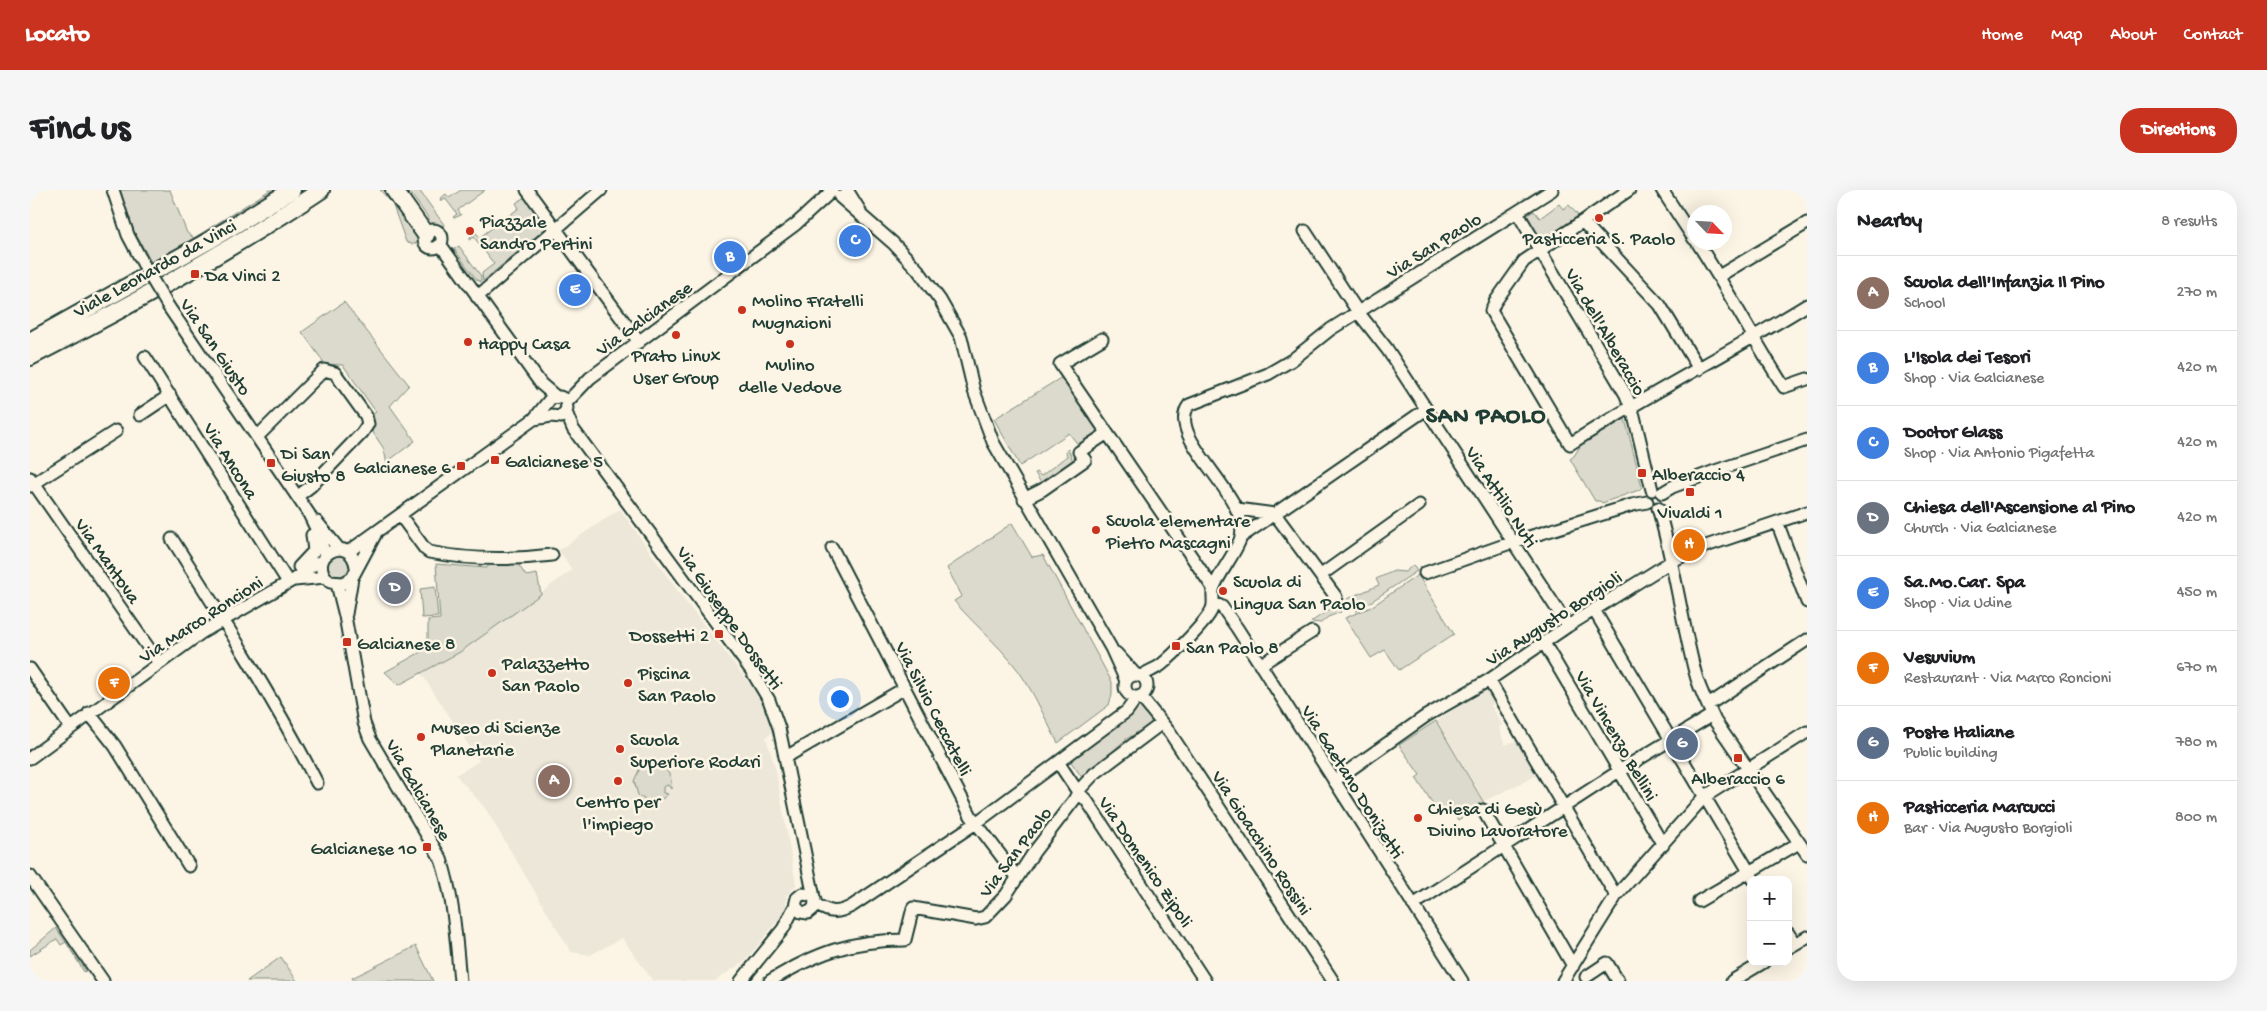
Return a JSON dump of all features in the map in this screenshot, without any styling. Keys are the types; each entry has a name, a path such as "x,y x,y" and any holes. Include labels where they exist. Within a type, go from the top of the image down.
{"highway":[{"name":"Viale Leonardo da Vinci","path":"30,341 212,239 292,190"},
{"name":"Viale Leonardo da Vinci","path":"30,357 135,303 224,252 321,190"},
{"path":"394,190 432,236"},
{"path":"405,190 432,236"},
{"path":"30,362 50,347"}],"street":[{"name":"Via San Giusto","path":"113,190 128,235 146,269 168,306 298,496 320,537 323,558"},
{"path":"527,190 638,342"},
{"path":"477,297 601,190"},
{"name":"Via San Paolo","path":"1241,536 1237,509 1187,432 1185,410 1196,401 1268,374 1292,360 1358,312 1552,190"},
{"path":"1629,190 1584,222 1540,249 1520,265 1495,302 1491,312 1570,444 1807,305"},
{"path":"839,192 914,266 940,300 961,337 974,391 993,442 1111,648 1126,681"},
{"name":"Via Galcianese","path":"323,558 332,550 343,550 376,534 534,419 556,406 590,378 839,192"},
{"path":"1667,192 1687,227"},
{"name":"Via dell'Alberaccio","path":"1517,212 1631,407 1659,497 1695,673 1710,710 1807,854"},
{"path":"1584,222 1660,304 1698,369"},
{"path":"1719,276 1807,224"},
{"path":"1305,231 1358,312"},
{"path":"432,236 556,406"},
{"path":"1702,250 1784,387 1807,379"},
{"name":"Via Attilio Nuti","path":"1358,312 1387,349 1425,410 1568,626"},
{"path":"1102,339 1060,364 1213,588 1214,603 1209,616 1161,665 1141,678"},
{"name":"Via Ancona","path":"145,357 291,581"},
{"path":"257,437 324,370 335,372 366,416 368,424 362,433 311,486 298,496"},
{"path":"140,415 170,395"},
{"name":"Via Giuseppe Dossetti","path":"556,406 751,670 774,710 786,757 815,902"},
{"path":"1213,588 1241,536 1425,410"},
{"path":"31,482 116,432"},
{"path":"1024,499 1042,490 1085,460 1079,452 1106,434"},
{"path":"1659,497 1672,487 1807,440"},
{"path":"1425,573 1512,542 1646,502 1646,496 1659,497 1674,493 1807,448"},
{"name":"Via Mantova","path":"31,482 158,663"},
{"path":"1321,575 1419,505"},
{"path":"1237,509 1275,514 1336,597"},
{"name":"Via Augusto Borgioli","path":"1334,781 1426,716 1489,680 1568,626 1672,561 1703,547 1807,512"},
{"name":"Via San Giusto","path":"309,514 343,550"},
{"path":"291,581 295,571 314,551 309,514"},
{"path":"400,515 429,552 499,559 524,559 552,555"},
{"path":"1777,522 1807,602"},
{"name":"Via Galcianese","path":"345,616 354,572 376,534"},
{"path":"172,539 223,620 302,753 317,783"},
{"name":"Via Silvio Ceccatelli","path":"832,548 976,823 1017,877"},
{"path":"323,558 322,570 325,577 337,584 343,583 354,572 354,557 343,550"},
{"name":"Via Marco Roncioni","path":"30,758 158,663 223,620 291,581 323,558"},
{"name":"Via Marco Roncioni","path":"291,581 325,577"},
{"name":"Via Galcianese","path":"337,584 345,616 364,722 370,739 441,859 454,918 460,981"},
{"name":"Via Gaetano Donizetti","path":"1214,603 1222,607 1462,981"},
{"path":"1594,610 1752,875"},
{"path":"1260,665 1312,632"},
{"path":"1412,905 1670,740 1807,640"},
{"name":"Via Vincenzo Bellini","path":"1544,642 1663,844"},
{"path":"803,894 811,895 815,902 830,912 843,911 976,823 1118,717 1126,704 1146,690 1141,678 1111,648"},
{"path":"30,669 70,728"},
{"path":"1141,678 1132,675 1126,681 1124,688 1135,696 1162,723"},
{"path":"1489,680 1616,896"},
{"path":"786,757 905,688"},
{"path":"89,713 115,746 189,866"},
{"name":"Via San Paolo","path":"770,981 814,956 838,948 881,940 905,940 913,908 982,918 1006,895 1078,792 1094,774 1110,760 1162,723"},
{"name":"Via Gioacchino Rossini","path":"1162,723 1334,981"},
{"path":"1563,981 1616,896 1704,797 1807,732"},
{"name":"Via Domenico Zipoli","path":"1058,762 1078,792 1087,801 1205,981"},
{"path":"1483,810 1573,966"},
{"path":"1699,901 1752,875 1799,843"},
{"path":"30,876 103,981"},
{"path":"741,981 798,909 797,898 803,894 810,881"},
{"path":"798,909 810,912 815,902"},
{"path":"1792,946 1807,937"},
{"path":"1586,977 1607,963 1618,981"},
{"path":"1732,981 1757,966"}],"shaded area":[{"path":"120,190 170,190 187,233 194,238 270,190 277,190 154,267 134,231"},
{"path":"380,190 389,190 420,240 417,243 406,242 392,203"},
{"path":"408,190 419,190 445,226 436,226 432,223"},
{"path":"461,190 485,190 458,210 461,215 454,218 457,214 445,198 441,201 440,199 446,194 449,198"},
{"path":"526,196 546,225 546,228 483,281 482,273 494,264 474,237 470,240 470,237 476,233 480,237 519,208 516,203"},
{"path":"1559,204 1563,209 1569,205 1581,219 1543,245 1527,215 1534,211 1540,218"},
{"path":"459,246 481,276 481,282 477,280 454,249"},
{"path":"344,302 409,385 390,406 415,441 391,459 387,465 384,449 372,431 374,421 372,415 376,412 343,365 325,364 302,332"},
{"path":"1062,377 1098,432 1079,446 1069,433 1020,466 994,419"},
{"path":"1625,419 1642,487 1639,490 1602,503 1595,501 1570,459 1581,445"},
{"path":"1068,449 1073,461 1041,483 1035,473 1037,472 1041,476 1067,456 1066,451"},
{"name":"Scuola Superiore Rodari","path":"620,509 682,597 749,683 753,683 769,711 774,730 766,738 776,771 796,885 786,896 786,910 746,960 715,981 653,981 622,938 590,955 571,952 485,808 456,775 479,761 421,673 460,652 572,570 559,550"},
{"path":"1012,523 1032,557 1043,555 1112,682 1112,694 1109,705 1058,743 1035,697 1010,660 954,601 962,596 947,568"},
{"path":"339,554 348,557 351,566 348,575 339,578 330,575 327,566 330,557"},
{"path":"516,561 526,576 537,574 541,594 460,652 399,685 385,672 428,648 428,620 440,619 436,564 486,568 493,562"},
{"path":"1413,565 1417,571 1357,611 1347,599 1379,585 1376,579 1394,571 1405,572"},
{"path":"1418,575 1454,634 1399,670 1385,650 1371,658 1345,618 1371,607"},
{"path":"435,587 438,617 422,618 420,589"},
{"path":"1336,605 1341,612 1328,617 1321,623 1311,622"},
{"path":"1485,688 1496,701 1491,705 1502,725 1499,727 1505,745 1518,740 1538,775 1484,801 1437,721"},
{"path":"1142,704 1154,722 1125,740 1083,779 1069,759"},
{"path":"1436,721 1484,803 1458,820 1450,807 1439,813 1416,778 1420,775 1399,745"},
{"path":"653,764 665,769 671,779 671,789 668,785 663,787 663,793 668,794 657,801 646,800 638,795 634,781 640,768"},
{"path":"56,928 66,942 61,945 57,939 30,956 30,950"},
{"path":"67,944 86,971 84,972"},
{"path":"416,946 433,981 354,981 352,978"},
{"path":"281,957 297,981 247,981"}],"place":[{"name":"Pasticceria S. Paolo","path":"1599,218"},
{"name":"Piazzale Sandro Pertini","path":"470,231"},
{"name":"Doctor Glass","path":"855,241"},
{"name":"L'Isola dei Tesori","path":"730,257"},
{"name":"Da Vinci 2","path":"195,274"},
{"name":"Sa.Mo.Car. Spa","path":"575,290"},
{"name":"Molino Fratelli Mugnaioni","path":"742,310"},
{"name":"Prato Linux User Group","path":"676,335"},
{"name":"Happy Casa","path":"468,342"},
{"name":"Mulino delle Vedove","path":"790,344"},
{"name":"Galcianese 5","path":"495,460"},
{"name":"Di San Giusto 8","path":"271,463"},
{"name":"Galcianese 6","path":"461,466"},
{"name":"Alberaccio 4","path":"1642,473"},
{"name":"Vivaldi 1","path":"1690,492"},
{"name":"Scuola elementare Pietro Mascagni","path":"1096,530"},
{"name":"Pasticceria Marcucci","path":"1689,545"},
{"name":"Chiesa dell'Ascensione al Pino","path":"395,588"},
{"name":"Scuola di Lingua San Paolo","path":"1223,591"},
{"name":"Dossetti 2","path":"719,634"},
{"name":"Galcianese 8","path":"347,642"},
{"name":"San Paolo 8","path":"1176,646"},
{"name":"Palazzetto San Paolo","path":"492,673"},
{"name":"Vesuvium","path":"114,683"},
{"name":"Piscina San Paolo","path":"628,683"},
{"name":"Museo di Scienze Planetarie","path":"421,737"},
{"name":"Poste Italiane","path":"1682,744"},
{"name":"Scuola Superiore Rodari","path":"620,749"},
{"name":"Alberaccio 6","path":"1738,758"},
{"name":"Scuola dell'Infanzia Il Pino","path":"554,781"},
{"name":"Centro per l'impiego","path":"618,781"},
{"name":"Chiesa di Gesù Divino Lavoratore","path":"1418,818"},
{"name":"Galcianese 10","path":"427,847"}],"district":[{"name":"SAN PAOLO","path":"1486,414"}]}
